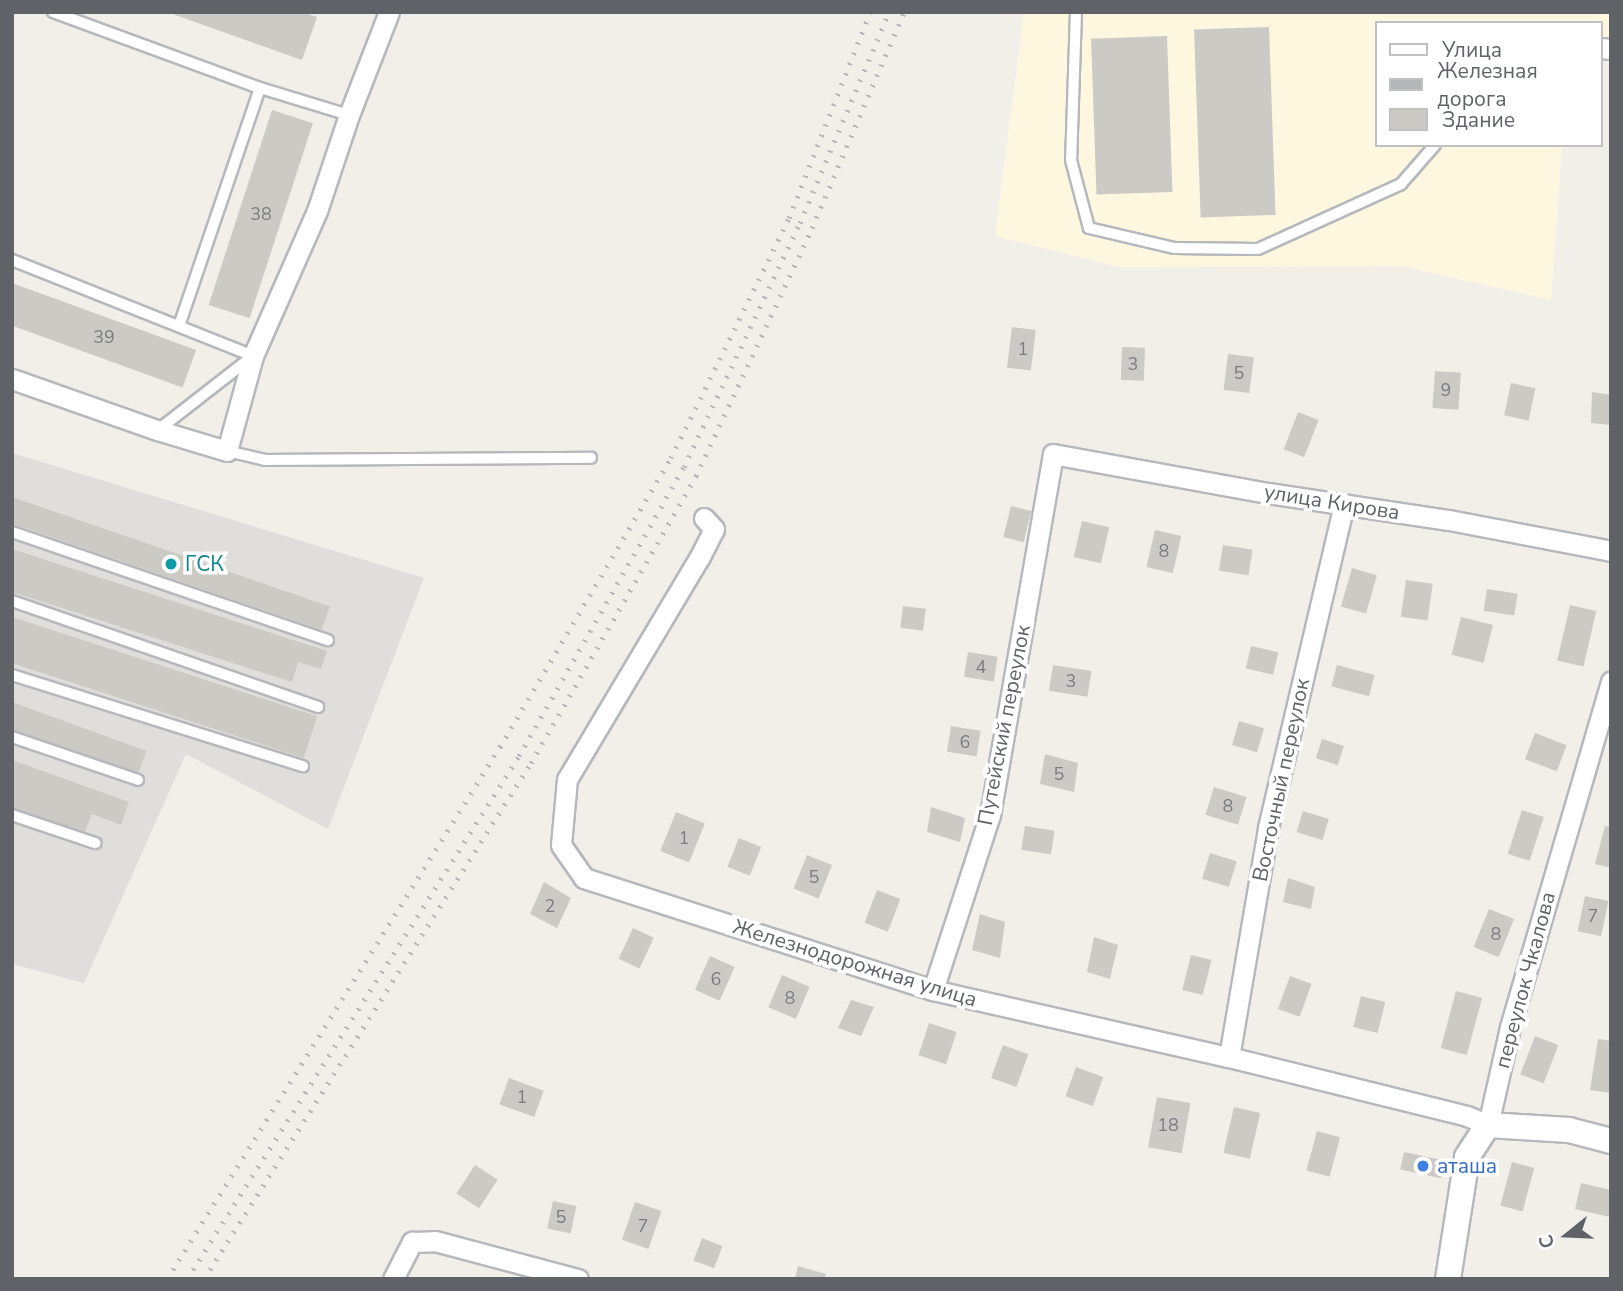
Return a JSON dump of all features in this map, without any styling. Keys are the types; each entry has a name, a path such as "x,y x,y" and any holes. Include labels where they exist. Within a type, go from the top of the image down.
{"street":[{"path":"12,379 157,430 227,451 253,356 317,211 349,115 389,12"},
{"name":"улица Кирова","path":"1053,454 1450,520 1611,551"},
{"name":"Путейский переулок","path":"933,990 990,815 1053,454"},
{"name":"Восточный переулок","path":"1229,1057 1268,828 1343,504"},
{"name":"Железнодорожная улица","path":"704,518 714,529 699,558 567,779 561,845 584,878 933,990 1229,1057 1467,1116 1488,1125 1569,1130 1611,1141"},
{"name":"переулок Чкалова","path":"1448,1279 1466,1157 1488,1125 1521,988 1611,681"},
{"path":"393,1279 412,1242 435,1241 578,1279"}],"lane":[{"path":"53,12 260,88 349,115"},
{"path":"1076,12 1071,160 1089,228 1174,248 1258,249 1401,184 1433,147"},
{"path":"179,326 260,88"},
{"path":"12,260 253,356"},
{"path":"157,430 253,356"},
{"path":"227,451 265,460 591,458"},
{"path":"12,532 328,640"},
{"path":"12,601 318,707"},
{"path":"12,675 303,766"},
{"path":"12,737 138,780"},
{"path":"12,815 95,844"}],"shaded area":[{"path":"1024,12 1611,12 1611,44 1602,42 1602,21 1374,21 1374,147 1562,147 1551,300 1402,266 1120,267 995,236"},
{"path":"12,453 424,578 328,829 186,754 84,983 12,964"}],"building":[{"path":"167,12 302,12 317,17 302,60"},
{"path":"1269,27 1276,215 1201,218 1194,30"},
{"path":"1167,36 1172,192 1096,195 1091,39"},
{"path":"272,110 313,123 250,318 209,305"},
{"path":"12,283 196,350 182,388 12,326"},
{"path":"1012,327 1036,330 1031,371 1007,368"},
{"path":"1122,347 1145,348 1144,381 1121,380"},
{"path":"1228,354 1254,357 1249,393 1224,390"},
{"path":"1435,371 1461,373 1458,410 1432,408"},
{"path":"1511,383 1535,388 1529,420 1504,415"},
{"path":"1592,392 1611,395 1611,425 1591,423"},
{"path":"1298,412 1319,420 1304,457 1284,449"},
{"name":"ГСК","path":"12,497 330,606 322,630 12,523"},
{"path":"1011,506 1031,511 1024,542 1003,537"},
{"path":"1082,521 1109,527 1101,563 1074,557"},
{"path":"1155,530 1181,536 1173,573 1146,567"},
{"path":"1223,545 1253,550 1249,575 1219,571"},
{"path":"12,549 327,651 321,669 298,662 292,682 12,592"},
{"path":"1352,568 1377,575 1366,614 1341,606"},
{"path":"1406,580 1433,584 1428,620 1401,617"},
{"path":"1487,589 1518,594 1514,616 1484,611"},
{"path":"1570,605 1596,611 1583,667 1557,661"},
{"path":"903,606 926,609 923,631 900,628"},
{"path":"12,617 317,716 304,758 12,663"},
{"path":"1461,617 1493,625 1484,663 1452,655"},
{"path":"1251,646 1278,652 1273,675 1246,668"},
{"path":"968,652 998,657 994,681 964,677"},
{"path":"1053,665 1092,671 1087,697 1049,691"},
{"path":"1337,665 1375,675 1369,696 1331,686"},
{"path":"12,702 146,751 137,777 12,732"},
{"path":"1239,721 1264,728 1257,752 1232,745"},
{"path":"951,726 981,731 977,756 947,752"},
{"path":"1535,733 1567,745 1557,771 1525,759"},
{"path":"1322,739 1344,746 1338,765 1316,758"},
{"path":"1045,754 1078,763 1074,792 1040,784"},
{"path":"12,760 129,802 121,825 92,814 84,834 12,807"},
{"path":"1214,787 1247,797 1238,825 1206,815"},
{"path":"931,807 965,818 960,842 927,832"},
{"path":"1522,810 1544,817 1530,861 1508,854"},
{"path":"1303,811 1329,819 1322,840 1297,832"},
{"path":"676,812 705,824 689,863 660,851"},
{"path":"1025,826 1055,831 1051,854 1021,850"},
{"path":"1605,826 1611,827 1611,868 1595,864"},
{"path":"739,838 761,847 750,876 727,867"},
{"path":"1210,853 1237,861 1229,887 1202,879"},
{"path":"807,855 832,865 819,898 794,888"},
{"path":"1288,878 1315,887 1311,909 1283,902"},
{"path":"544,882 571,898 557,928 530,914"},
{"path":"877,890 900,899 888,932 864,923"},
{"path":"1585,896 1608,901 1601,936 1578,931"},
{"path":"1489,909 1514,919 1499,957 1474,947"},
{"path":"980,914 1005,922 1000,958 972,950"},
{"path":"633,928 654,938 639,969 619,959"},
{"path":"1094,937 1118,945 1110,979 1087,972"},
{"path":"1191,955 1211,960 1203,995 1182,990"},
{"path":"710,956 735,967 720,1001 695,990"},
{"path":"782,975 810,987 796,1019 768,1007"},
{"path":"1290,976 1312,984 1300,1017 1278,1009"},
{"path":"1456,991 1482,998 1467,1055 1441,1048"},
{"path":"1361,996 1385,1002 1378,1033 1353,1027"},
{"path":"851,1000 874,1007 861,1036 838,1028"},
{"path":"929,1023 957,1032 946,1064 918,1055"},
{"path":"1535,1036 1558,1045 1544,1083 1520,1074"},
{"path":"1598,1039 1611,1041 1611,1093 1590,1090"},
{"path":"1003,1045 1028,1054 1016,1087 991,1078"},
{"path":"1076,1067 1103,1077 1093,1106 1065,1096"},
{"path":"509,1078 544,1091 534,1117 499,1104"},
{"path":"1157,1097 1190,1103 1182,1153 1148,1147"},
{"path":"1234,1107 1260,1113 1250,1159 1223,1153"},
{"path":"1317,1131 1340,1137 1330,1177 1306,1171"},
{"name":"аташа","path":"1404,1152 1445,1161 1441,1178 1400,1170"},
{"path":"1512,1162 1534,1168 1523,1211 1500,1205"},
{"path":"475,1165 498,1180 479,1208 456,1194"},
{"path":"1581,1183 1611,1190 1610,1217 1575,1209"},
{"path":"553,1201 576,1206 571,1233 547,1228"},
{"path":"635,1202 661,1211 648,1249 622,1240"},
{"path":"702,1238 723,1246 714,1268 693,1260"},
{"path":"798,1266 826,1274 824,1279 795,1279"}],"railway":[{"path":"167,1279 500,747 671,458 789,218 870,12"},
{"path":"187,1279 519,756 684,467 800,223 889,12"},
{"path":"204,1279 531,763 696,476 812,228 904,12"}],"place":[{"name":"ГСК","path":"171,564"},
{"name":"аташа","path":"1423,1166"}]}
